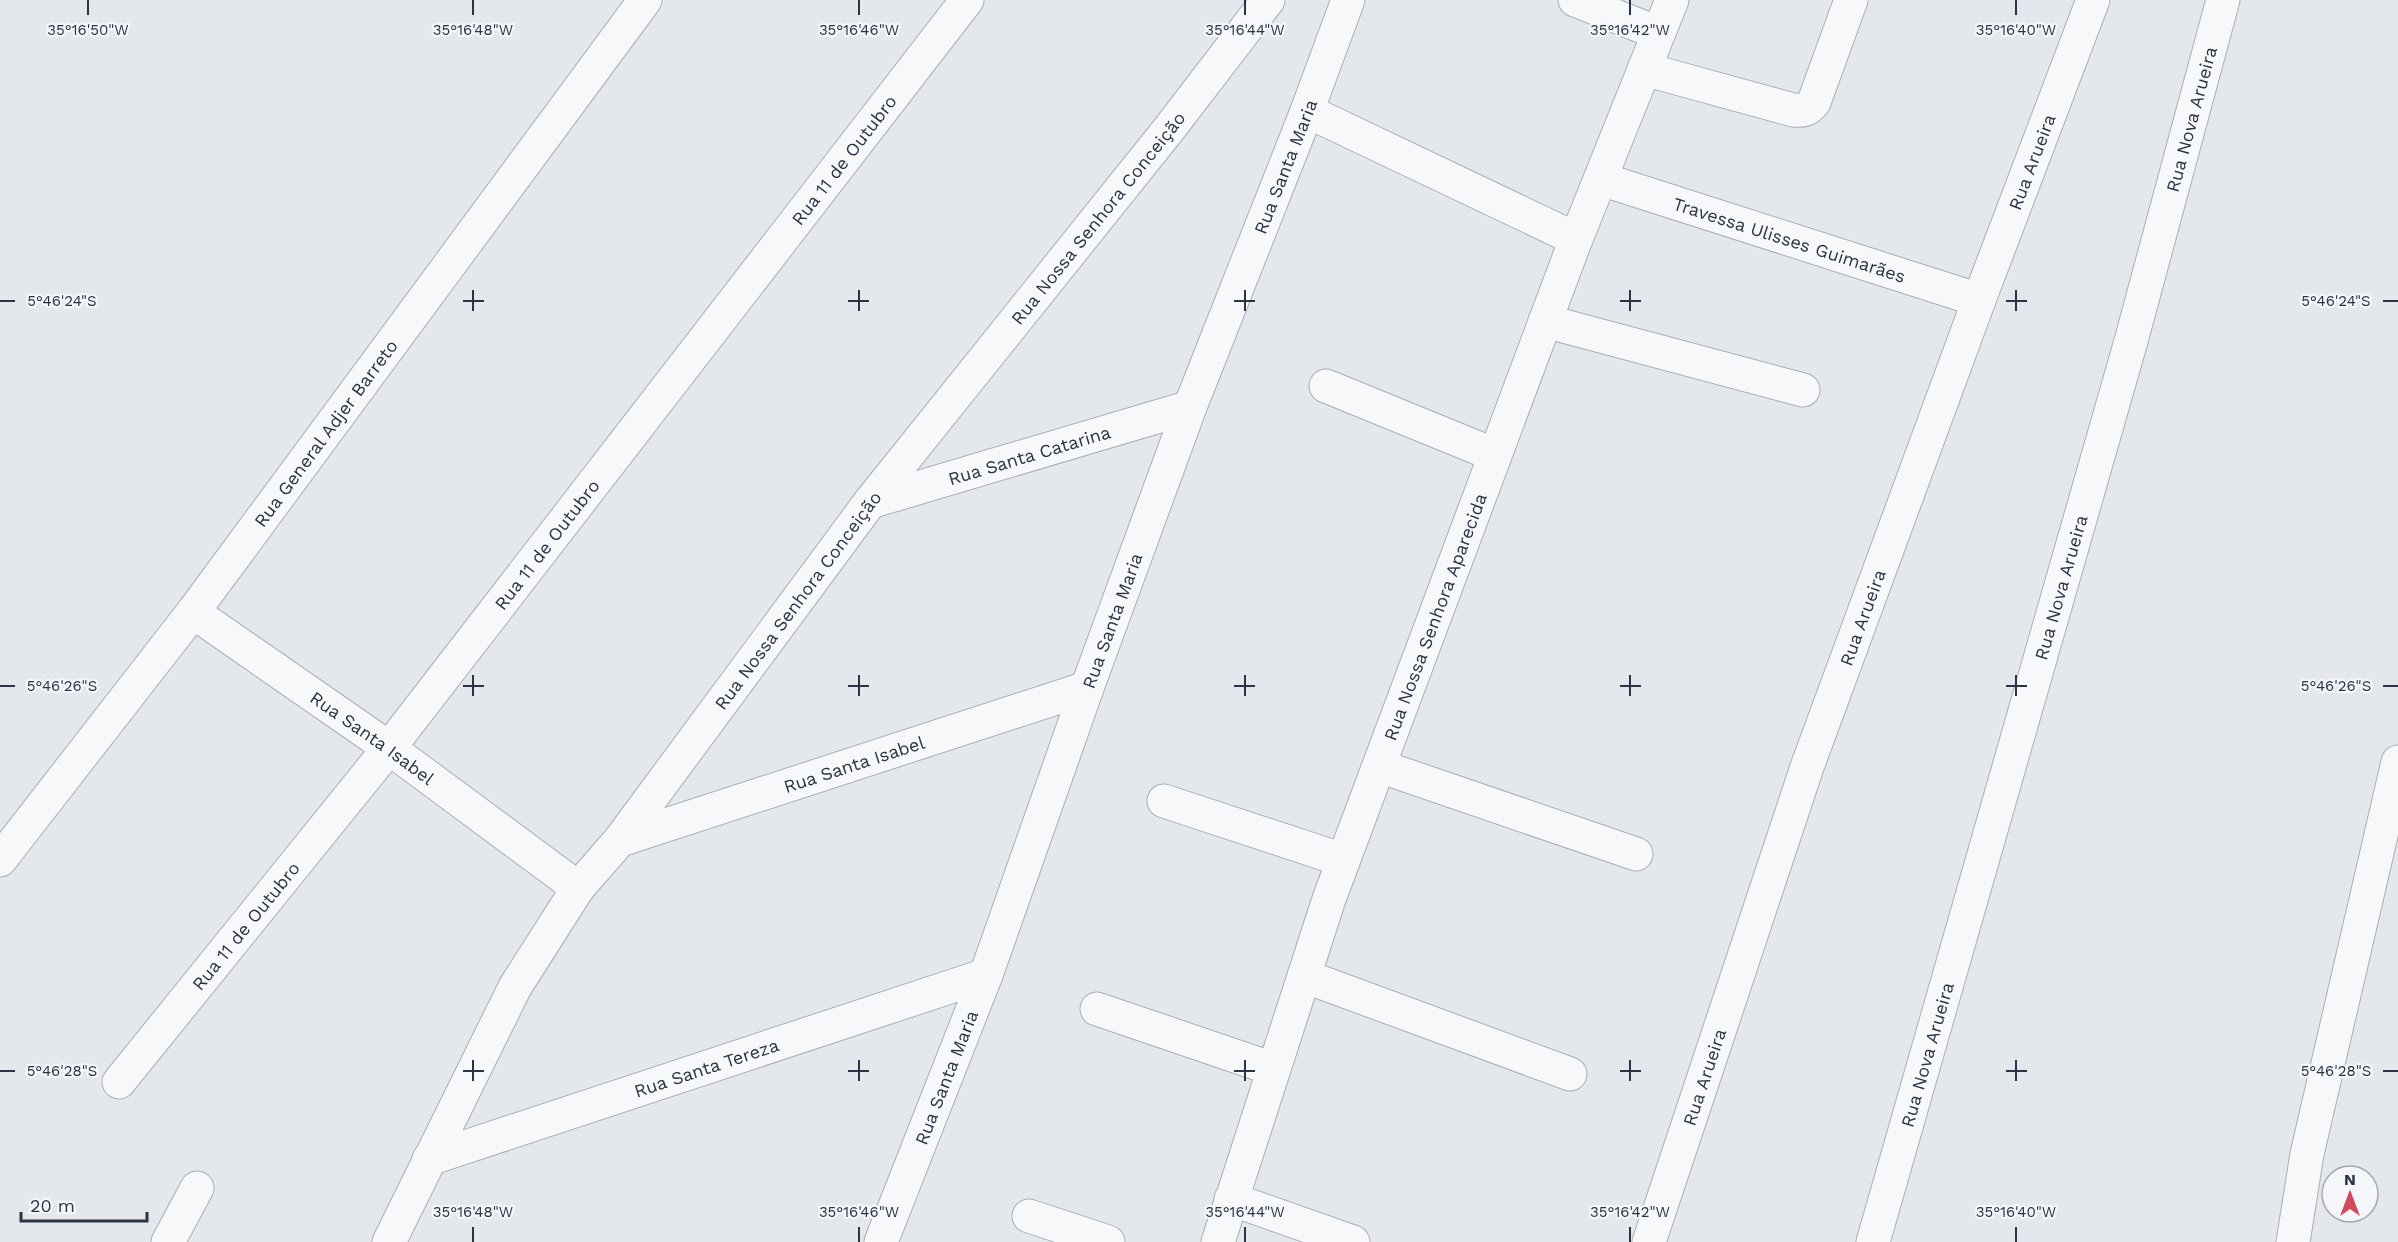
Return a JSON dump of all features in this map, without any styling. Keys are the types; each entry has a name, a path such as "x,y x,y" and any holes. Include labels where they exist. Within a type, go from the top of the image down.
{"street":[{"name":"Rua General Adjer Barreto","path":"0,860 193,612 645,0"},
{"name":"Rua 11 de Outubro","path":"118,1082 389,748 967,0"},
{"name":"Rua Nossa Senhora Conceição","path":"389,1242 515,987 578,888 620,840 870,502 1169,129 1268,0"},
{"name":"Rua Santa Maria","path":"881,1242 986,975 1087,688 1190,407 1307,111 1348,0"},
{"path":"1575,0 1658,33"},
{"name":"Rua Nossa Senhora Aparecida","path":"1218,1242 1343,860 1576,239 1672,0"},
{"path":"1644,69 1803,111 1814,102 1851,0"},
{"name":"Rua Arueira","path":"1649,1242 1807,767 1979,300 2093,0"},
{"name":"Rua Nova Arueira","path":"1873,1242 2128,353 2223,0"},
{"path":"1307,111 1576,239"},
{"name":"Travessa Ulisses Guimarães","path":"1601,179 1979,300"},
{"path":"1545,321 1803,390"},
{"path":"1326,386 1494,455"},
{"name":"Rua Santa Catarina","path":"870,502 1190,407"},
{"name":"Rua Santa Isabel","path":"193,612 389,748 578,888"},
{"name":"Rua Santa Isabel","path":"620,840 1087,688"},
{"path":"2293,1242 2307,1154 2398,762"},
{"path":"1378,766 1636,854"},
{"path":"1164,801 1343,860"},
{"name":"Rua Santa Tereza","path":"429,1159 986,975"},
{"path":"1304,976 1570,1074"},
{"path":"1097,1009 1273,1069"},
{"path":"168,1242 197,1188"},
{"path":"1231,1199 1353,1242"},
{"path":"1029,1216 1108,1242"}]}
